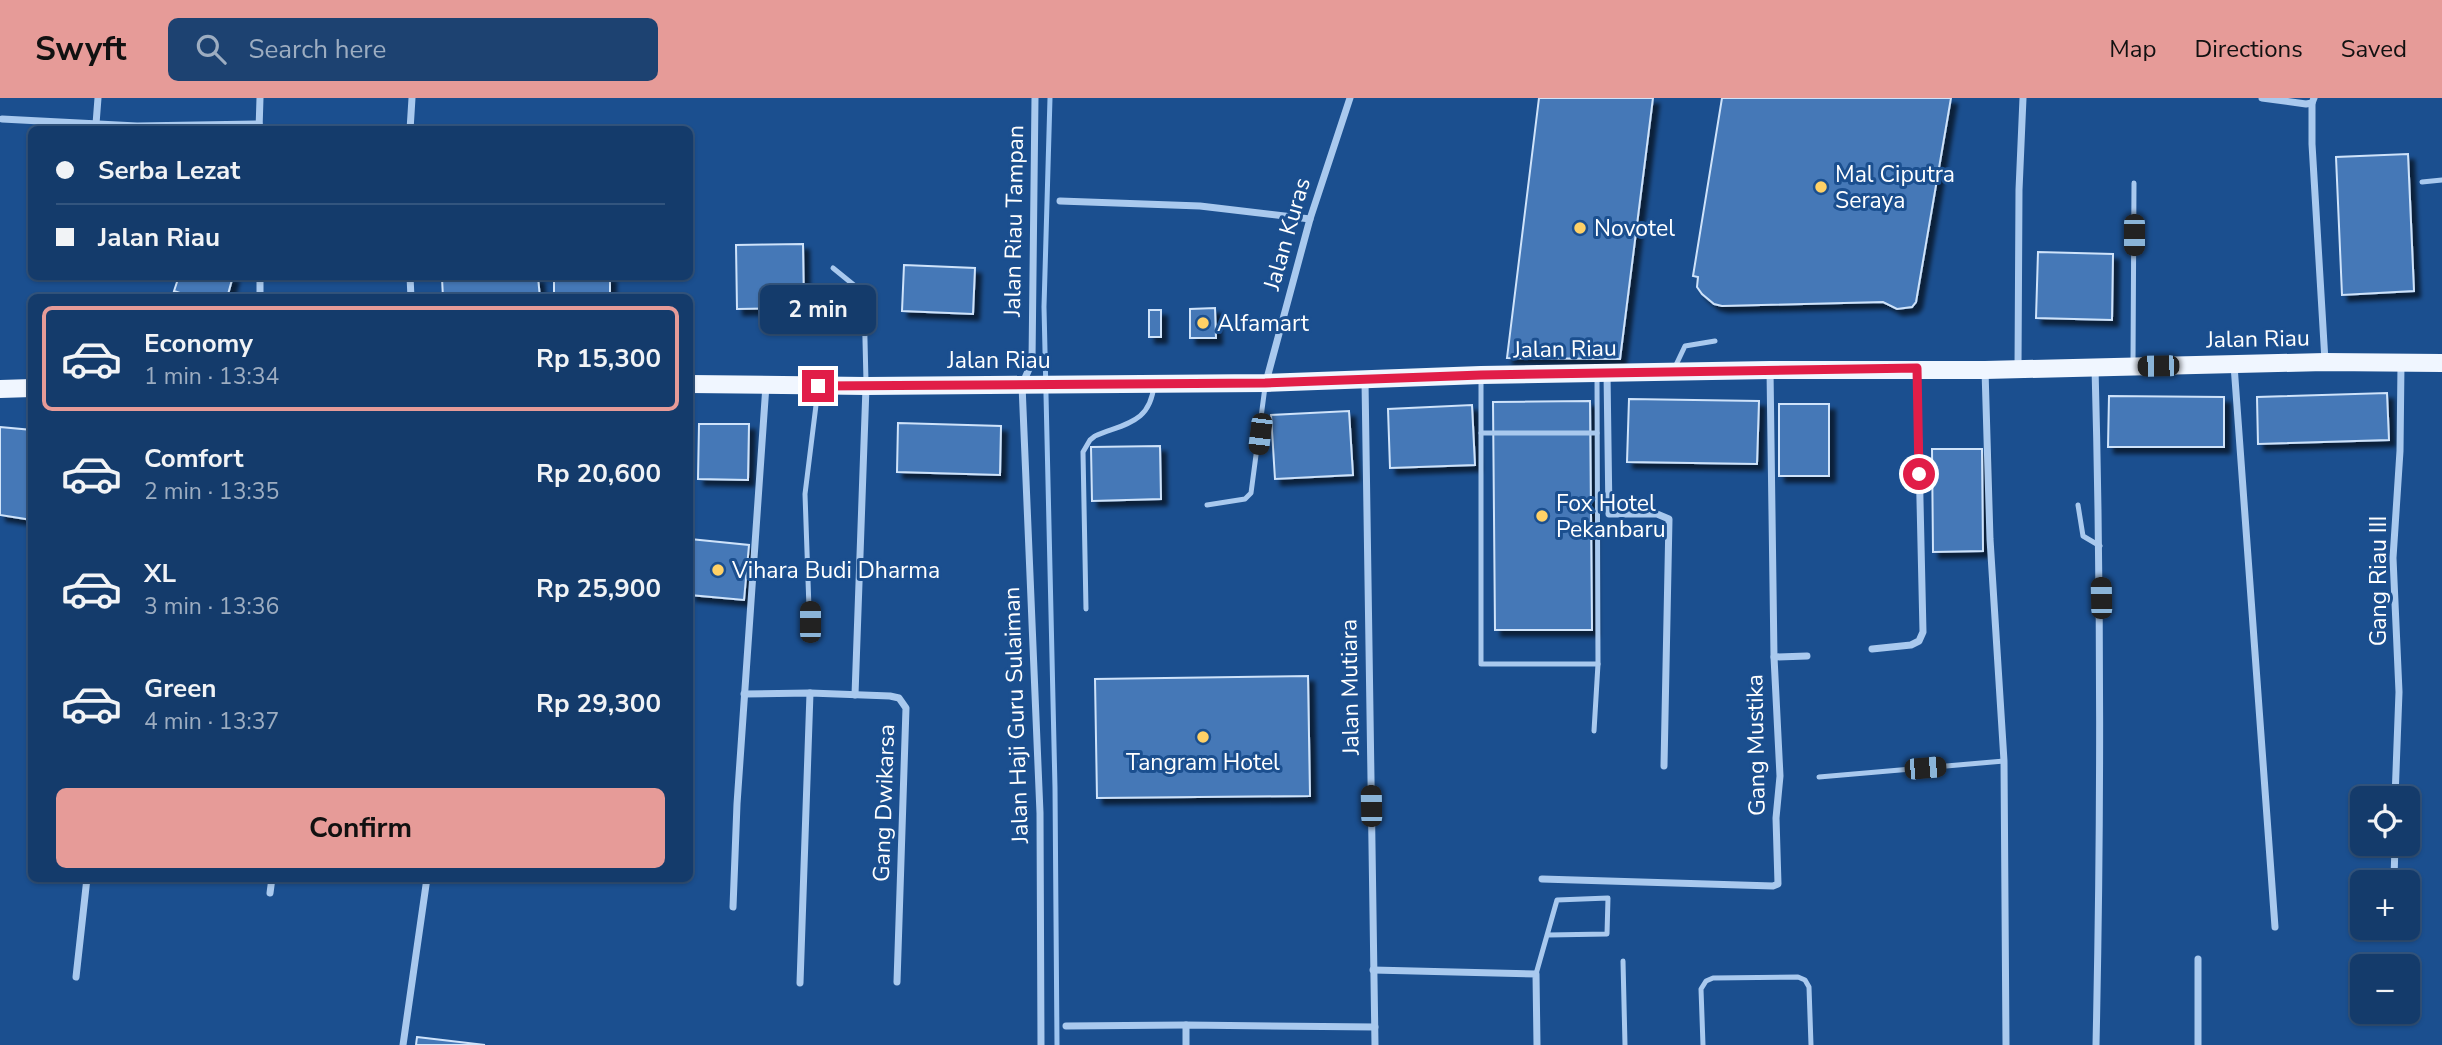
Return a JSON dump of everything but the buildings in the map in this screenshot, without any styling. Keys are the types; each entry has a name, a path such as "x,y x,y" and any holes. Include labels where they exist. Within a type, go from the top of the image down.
{"main road":[{"name":"Jalan Riau","path":"693,384 866,386 1265,383 1481,375 1770,370 1985,370 2325,362 2442,363"},
{"path":"0,389 28,388"}],"street":[{"path":"96,124 97,98"},
{"path":"259,126 260,98"},
{"path":"410,126 412,98"},
{"name":"Jalan Riau Tampan","path":"1026,385 1032,362 1035,98"},
{"name":"Jalan Kuras","path":"1265,383 1310,219 1350,98"},
{"path":"2018,369 2019,190 2023,98"},
{"path":"2262,98 2313,100 2312,144 2325,362"},
{"path":"2,119 137,126"},
{"path":"1060,201 1200,206 1310,219"},
{"name":"Gang Riau III","path":"2395,786 2399,692 2393,558 2400,451 2401,363"},
{"path":"2234,365 2276,927"},
{"path":"2095,367 2100,546 2101,828 2096,1045"},
{"path":"1872,649 1911,645 1919,641 1923,632 1917,368"},
{"name":"Gang Mustika","path":"1542,879 1776,887 1776,818 1780,776 1774,657 1770,370"},
{"path":"1985,370 1990,539 2004,761 2007,1045"},
{"path":"1602,373 1609,514 1657,514 1669,519 1664,766"},
{"name":"Jalan Mutiara","path":"1365,379 1375,1045"},
{"path":"733,907 744,694 766,385"},
{"name":"Jalan Haji Guru Sulaiman","path":"1026,385 1040,800 1041,1045"},
{"path":"855,695 866,386"},
{"path":"1774,657 1807,656"},
{"path":"800,983 810,693"},
{"name":"Gang Dwikarsa","path":"744,694 810,693 899,698 906,708 897,982"},
{"path":"76,977 88,882"},
{"path":"270,893 271,882"},
{"path":"403,1045 426,882"},
{"path":"2198,959 2198,1045"},
{"path":"1373,970 1536,974 1537,1045"},
{"path":"1186,1025 1186,1045"},
{"path":"1066,1026 1375,1027"}],"lane":[{"path":"2422,182 2442,180"},
{"path":"2133,366 2134,183"},
{"path":"833,268 860,290 864,298 866,386"},
{"path":"1672,372 1685,346 1715,341"},
{"path":"1594,731 1598,664 1597,433 1602,373"},
{"path":"1481,375 1481,664 1598,664"},
{"path":"1086,609 1083,452 1095,436 1138,418 1147,411 1152,401 1154,383"},
{"path":"1208,505 1245,499 1251,494 1265,383"},
{"path":"810,637 805,494 818,386"},
{"path":"1480,433 1597,433"},
{"path":"2078,505 2084,536 2100,546"},
{"path":"1819,777 2004,761"},
{"path":"1536,974 1556,900 1608,898 1607,934 1548,936"},
{"path":"1623,961 1625,1045"},
{"path":"1703,1045 1701,989 1706,981 1713,978 1786,977 1805,980 1809,987 1811,1045"}],"waterway":[{"path":"1050,98 1044,307 1055,788 1057,1045"}],"place":[{"name":"Mal Ciputra Seraya","path":"1821,187"},
{"name":"Novotel","path":"1580,228"},
{"name":"Alfamart","path":"1203,323"},
{"name":"Fox Hotel Pekanbaru","path":"1542,516"},
{"name":"Vihara Budi Dharma","path":"718,570"},
{"name":"Tangram Hotel","path":"1203,737"}],"route":[{"path":"818,386 1265,383 1481,375 1917,368 1919,474"}]}
